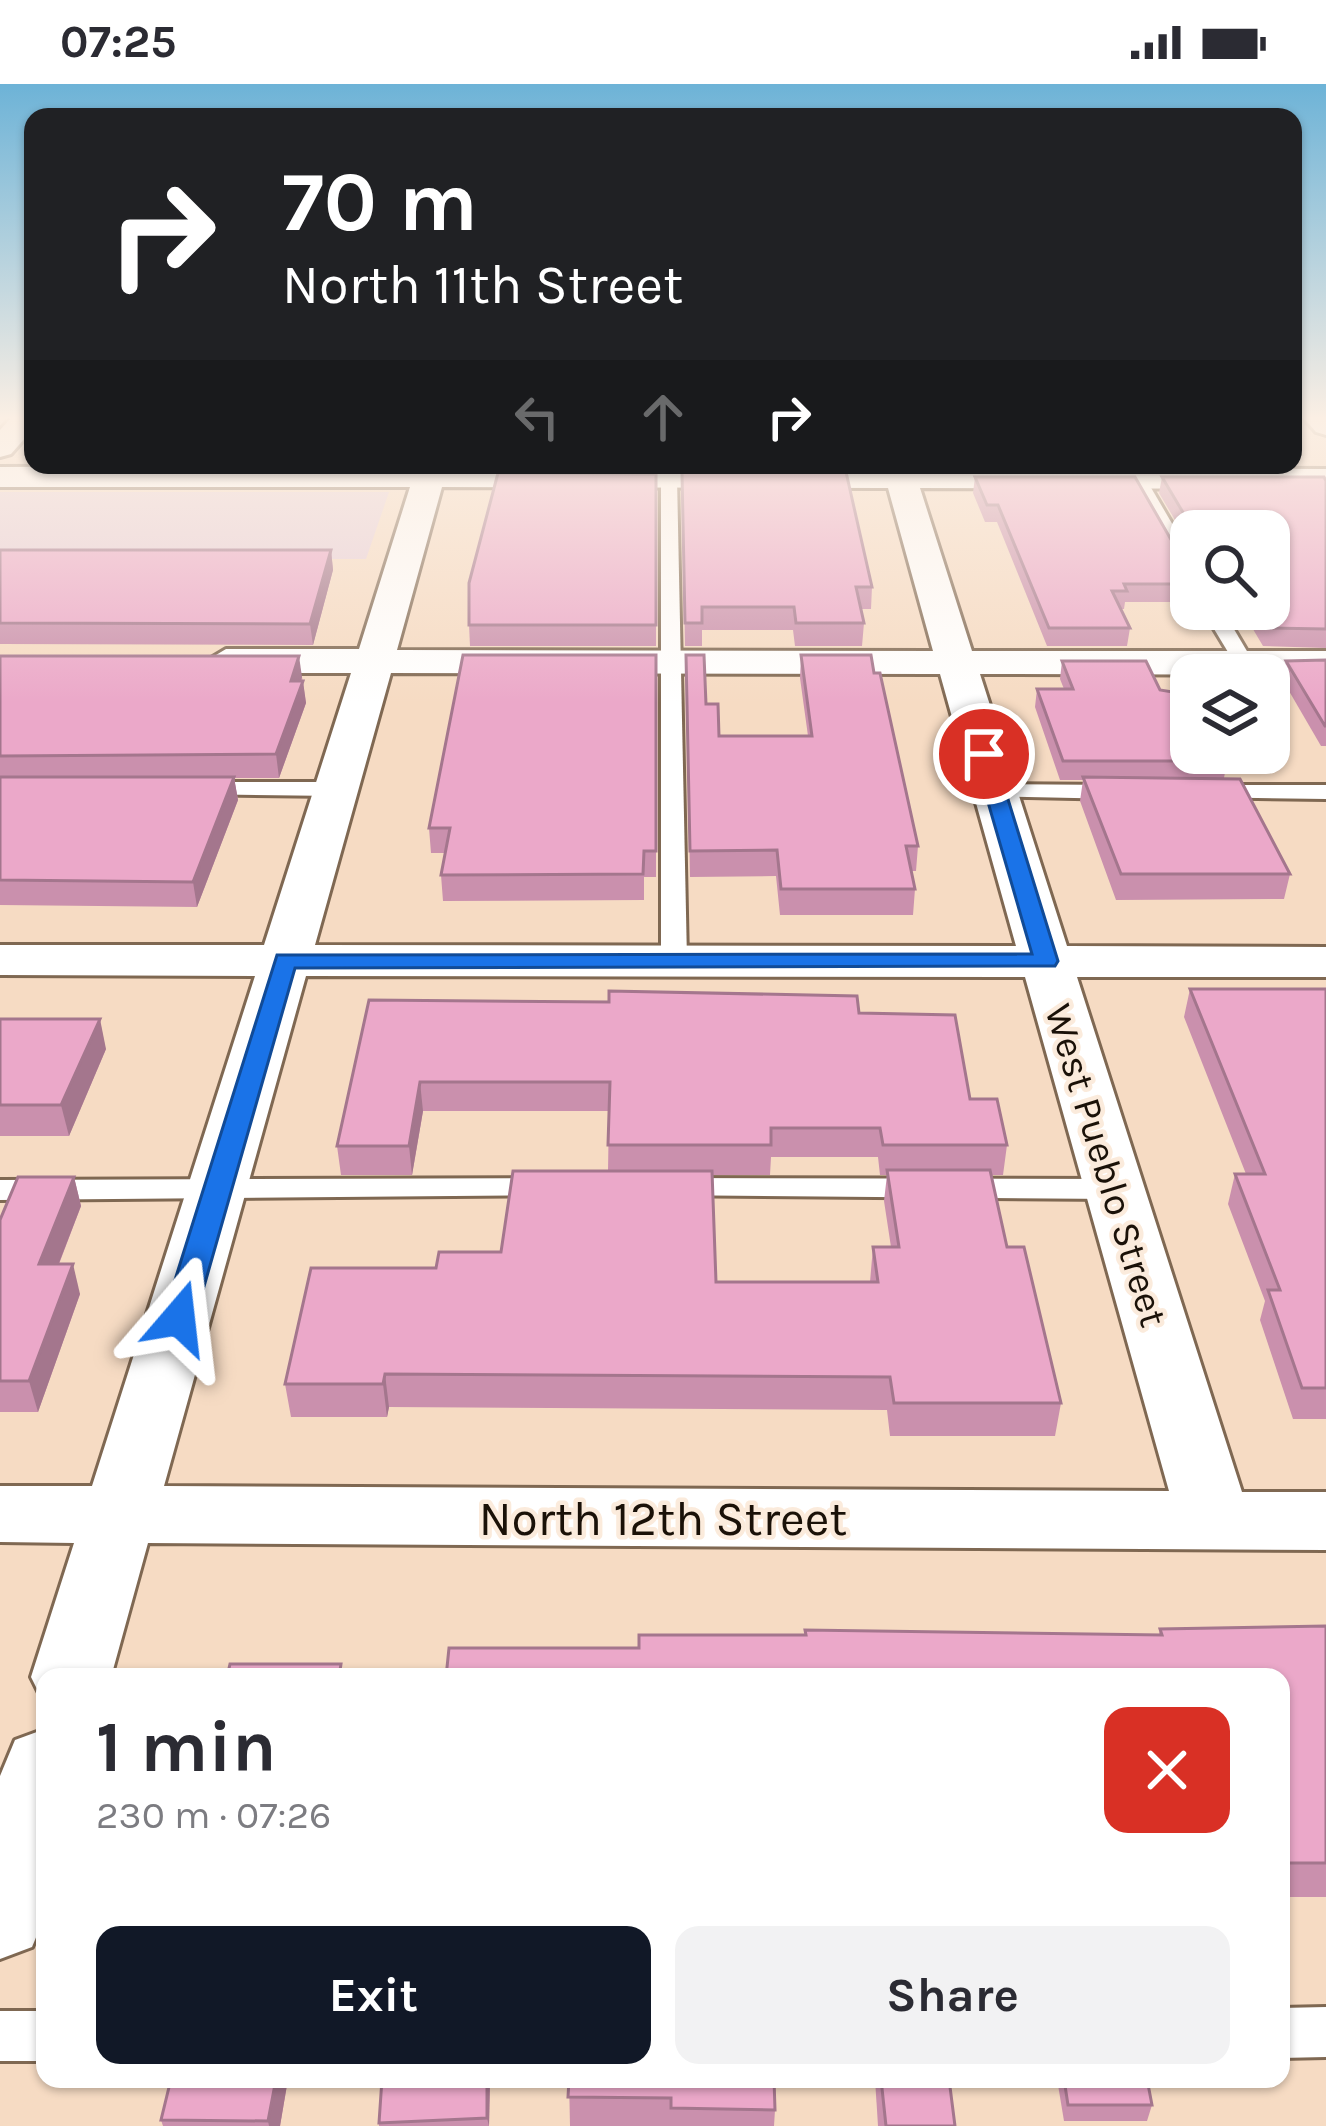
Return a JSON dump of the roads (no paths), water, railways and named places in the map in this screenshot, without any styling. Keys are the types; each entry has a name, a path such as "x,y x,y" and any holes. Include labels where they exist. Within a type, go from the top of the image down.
{"street":[{"path":"74,1668 419,512"},
{"name":"West Pueblo Street","path":"911,512 1214,1520"},
{"path":"191,661 1170,663"},
{"path":"1290,663 1326,663"},
{"path":"0,960 1326,962"},
{"name":"North 12th Street","path":"0,1514 1326,1521"},
{"path":"0,1917 36,1796"}],"lane":[{"path":"669,512 674,961"},
{"path":"180,789 336,789"},
{"path":"995,791 1143,792"},
{"path":"1189,792 1326,792"},
{"path":"0,1190 576,1188"},
{"path":"646,1188 1114,1189"},
{"path":"1290,2032 1326,2032"},
{"path":"0,2036 36,2036"}]}
